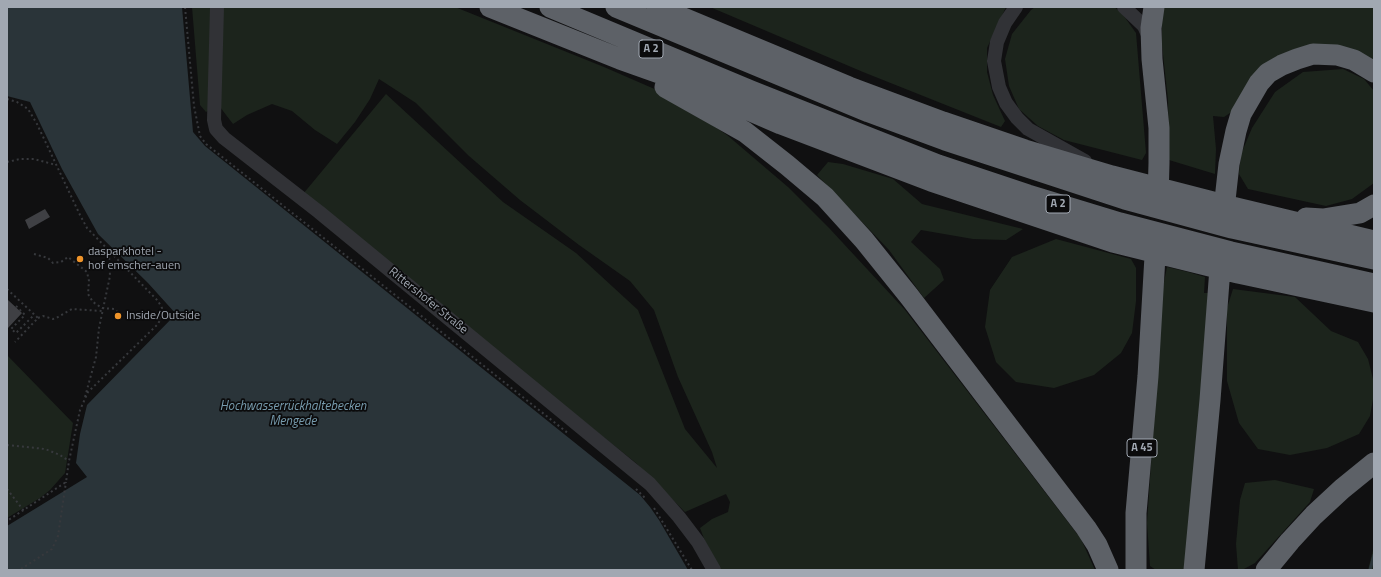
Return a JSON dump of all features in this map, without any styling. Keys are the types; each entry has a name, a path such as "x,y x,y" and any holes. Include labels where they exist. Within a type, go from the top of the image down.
{"highway":[{"path":"490,7 620,59 682,81 781,124 924,178 1113,242 1238,273 1374,302"},
{"name":"A 2","path":"550,7 751,91 938,165 1120,223 1231,252 1374,284"},
{"name":"A 2","path":"616,7 869,112 945,140 1125,199 1232,228 1374,259"},
{"path":"657,7 849,87 943,122 1025,150 1112,176 1236,208 1374,241"},
{"path":"1152,42 1151,28 1154,7"},
{"name":"A 45","path":"1136,570 1136,513 1148,376 1160,163 1159,128 1152,59 1152,42"},
{"path":"1194,570 1219,293 1226,182 1233,142 1241,114 1259,83 1268,73 1292,61 1313,54 1337,55 1354,60 1374,72"},
{"path":"620,59 643,74 745,132 825,197 892,273 1041,468 1086,528 1097,545 1108,570"},
{"path":"1236,208 1323,219 1360,213 1374,205"},
{"path":"1266,570 1314,515 1342,489 1374,463"}],"street":[{"name":"Rittershofer Straße","path":"217,7 214,120 216,129 224,138 319,212 650,484 679,517 698,542 714,570"},
{"path":"1016,7 1005,23 997,42 994,61 999,87 1006,103 1017,118 1028,129 1112,176"},
{"path":"1124,7 1144,26 1152,42"}],"path":[{"path":"7,99 17,102 28,109 37,124 87,228 158,301 162,308 162,316 158,324 88,392 80,410 69,461 58,536 52,548 21,569"},
{"path":"7,162 20,159 34,159 56,165"},
{"path":"84,400 96,356 98,328 110,276 109,251"},
{"path":"34,254 48,258 53,262 61,262 68,257 84,269 88,275 88,294 90,299 102,310"},
{"path":"7,289 38,318"},
{"path":"20,301 16,306 25,315 22,316 11,329 16,333 34,315"},
{"path":"15,342 38,318 43,316 53,319 72,309 114,309 117,311"},
{"path":"7,445 45,449 60,455 69,461"},
{"path":"7,521 66,482"},
{"path":"7,489 24,511"}],"shaded area":[{"path":"192,7 455,7 604,67 666,94 727,135 788,187 830,229 905,310 1081,539 1095,570 721,570 705,541 700,528 712,519 728,512 730,502 726,494 685,512 636,463 303,194 386,94 503,202 576,253 638,310 685,429 717,468 712,452 678,377 654,310 630,281 579,245 520,200 469,156 416,103 379,79 370,99 355,122 337,144 315,130 292,111 272,104 247,115 233,124 220,107 214,107 206,112 200,105"},
{"path":"710,7 1006,7 987,48 987,72 993,95 1005,121 1001,127 863,72"},
{"path":"1035,7 1114,7 1121,12 1136,33 1146,153 1142,160 1064,140 1038,126 1019,109 1009,86 1005,59 1012,34"},
{"path":"1164,7 1374,7 1374,62 1311,47 1233,111 1224,117 1213,116 1216,149 1215,174 1169,160 1168,100 1162,45 1162,14"},
{"path":"1343,69 1364,79 1374,91 1374,183 1352,199 1326,206 1248,189 1239,174 1241,154 1252,128 1275,92 1303,72"},
{"path":"828,162 843,164 893,179 922,204 1023,229 1006,240 973,239 921,230 911,242 940,269 944,280 924,298 889,250 817,175"},
{"path":"1056,239 1131,259 1136,268 1136,301 1132,333 1121,353 1094,375 1054,388 1016,382 996,362 985,327 990,290 1012,257"},
{"path":"1167,267 1205,277 1204,293 1208,293 1202,398 1184,570 1156,570 1150,566 1147,523 1163,287"},
{"path":"1233,289 1295,297 1331,331 1358,342 1368,359 1374,383 1374,394 1370,416 1359,434 1327,448 1290,455 1258,449 1239,423 1227,381 1227,308"},
{"path":"7,355 73,423 65,473 50,490 40,498 7,518"},
{"path":"1275,480 1314,489 1310,502 1255,563 1242,570 1238,570 1236,544 1240,500 1245,483"},
{"path":"1374,546 1374,570 1368,570"}],"water":[{"name":"Hochwasserrückhaltebecken Mengede","path":"7,7 182,7 193,132 205,146 640,495 659,520 688,570 7,570 7,526 87,477 76,463 80,434 87,405 176,314 148,283 98,234 62,169 30,102 7,96"}],"building":[{"path":"45,209 50,217 29,229 25,220"},
{"path":"7,300 22,313 8,328"}],"waterway":[{"path":"1370,570 1374,555"}],"place":[{"name":"dasparkhotel - hof emscher-auen","path":"80,259"},
{"name":"Inside/Outside","path":"118,316"}]}
